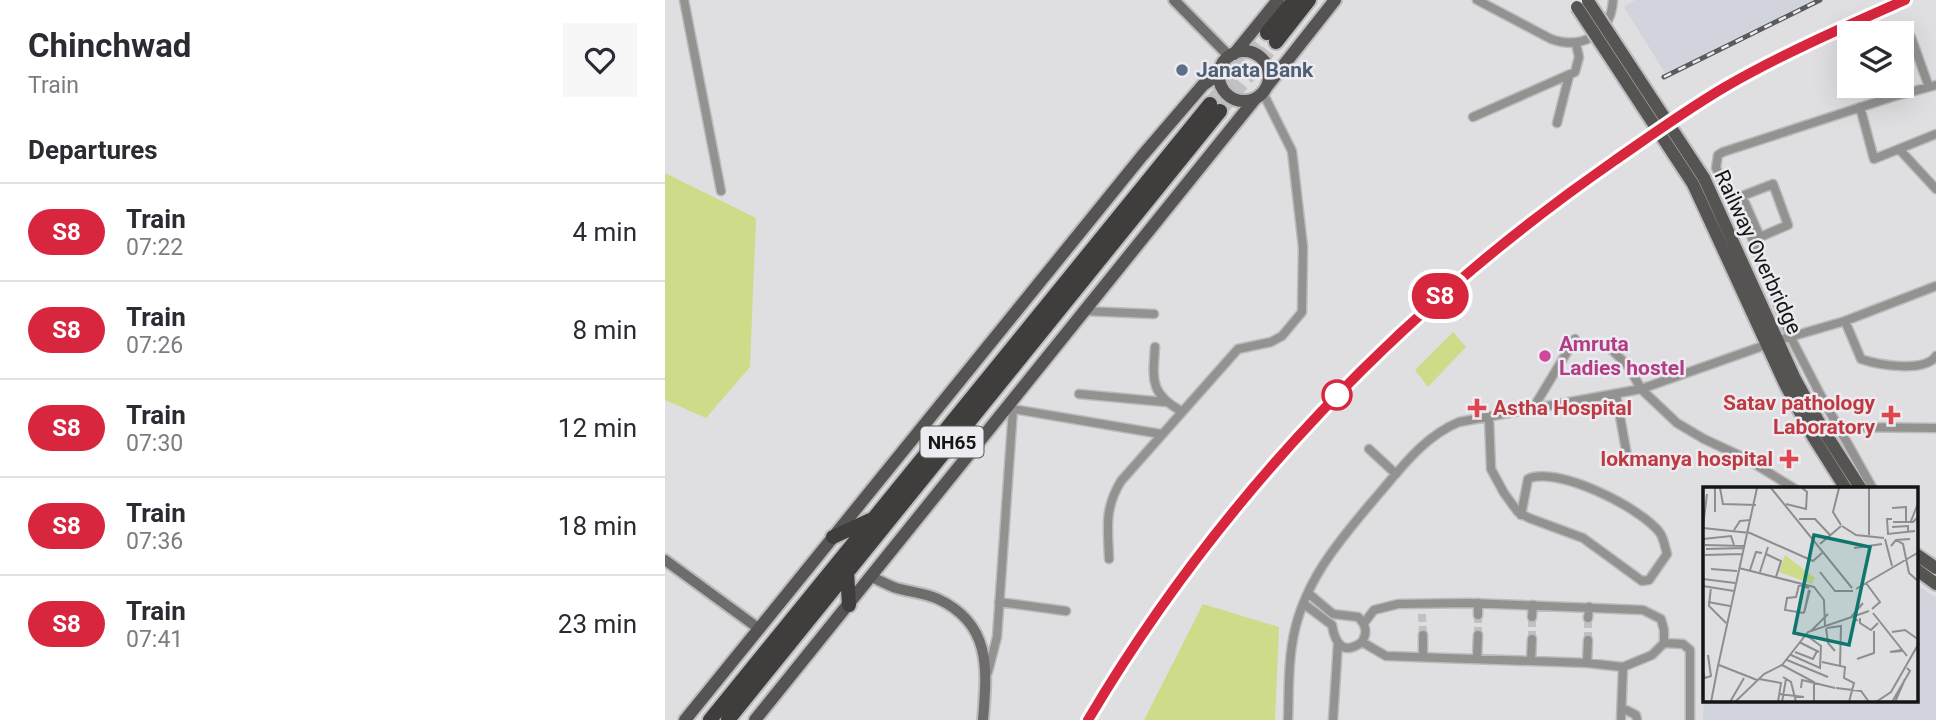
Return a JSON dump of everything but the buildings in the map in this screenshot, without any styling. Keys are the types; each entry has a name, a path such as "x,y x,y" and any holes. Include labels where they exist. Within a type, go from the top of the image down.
{"highway":[{"path":"1294,0 1272,37 1309,0"},
{"name":"NH65","path":"710,720 872,519 1215,107 728,720"},
{"path":"832,537 872,519"},
{"path":"847,571 849,605"}],"main road":[{"path":"1174,0 1232,55"},
{"path":"1262,92 1241,101 1232,98 1222,87 1220,73 1223,64 1278,0"},
{"path":"755,720 1012,407 1084,311 1335,0"},
{"name":"Railway Overbridge","path":"1582,2 1699,181 1795,379 1860,487"},
{"path":"1232,55 1248,52 1261,58 1268,70 1262,92"},
{"path":"685,720 1142,156 1203,85 1220,73"},
{"name":"Railway Overbridge","path":"1699,181 1785,384 1812,435 1845,487"},
{"path":"665,560 758,628"},
{"path":"1919,571 1936,584"},
{"path":"871,577 939,600 967,619 977,632 983,648 987,675 983,720"}],"street":[{"path":"684,0 721,191"},
{"path":"1476,0 1551,39 1576,44 1590,39 1601,29 1611,15 1613,0"},
{"path":"1473,117 1575,72 1578,66 1576,44"},
{"path":"1872,487 1787,337 1749,222 1742,196 1773,184 1788,225 1760,237 1749,222 1716,169 1718,155 1860,107 1932,86 1914,44"},
{"path":"1557,123 1569,76"},
{"path":"1109,559 1107,513 1111,498 1121,481 1238,349 1271,342 1282,336 1302,312 1303,247 1292,151 1262,92"},
{"path":"1860,107 1874,159 1936,134"},
{"path":"1899,149 1936,189"},
{"path":"1787,337 1845,321 1936,286"},
{"path":"1084,311 1154,314"},
{"path":"1845,321 1861,359 1918,367 1927,365 1936,356"},
{"path":"1532,410 1575,339"},
{"path":"1606,344 1629,368 1641,389 1677,423 1732,451 1792,487"},
{"path":"1155,346 1153,377 1165,402"},
{"path":"1288,720 1292,642 1308,593 1322,564 1424,443 1459,422 1641,389 1759,347"},
{"path":"1079,394 1165,402 1181,411"},
{"path":"1616,394 1628,461"},
{"path":"987,675 997,637 1012,407 1161,434"},
{"path":"1489,416 1491,469 1504,493 1521,515 1579,535 1642,581 1649,580 1667,554 1658,530 1619,501 1594,488 1534,476 1528,479 1521,515"},
{"path":"1838,427 1936,428"},
{"path":"1369,449 1396,474"},
{"path":"1304,604 1332,625 1333,636 1338,643 1352,647 1362,642 1366,631 1364,623 1358,617 1333,614 1308,593"},
{"path":"999,602 1066,611"},
{"path":"1362,642 1386,656 1587,663 1623,667 1652,655 1664,643 1661,619 1643,610 1478,603 1398,604 1374,610 1364,623"},
{"path":"1478,603 1478,615"},
{"path":"1422,604 1423,614"},
{"path":"1532,617 1533,606"},
{"path":"1588,618 1589,607"},
{"path":"1423,635 1423,657"},
{"path":"1477,659 1478,635"},
{"path":"1531,661 1532,639"},
{"path":"1587,663 1588,640"},
{"path":"1333,720 1338,643"},
{"path":"1664,643 1683,645 1690,650 1690,720"},
{"path":"1621,720 1623,667"},
{"path":"1622,708 1636,715 1637,720"}],"shaded area":[{"path":"1635,0 1813,0 1665,73 1624,7"},
{"path":"1919,586 1936,598 1936,720 1703,720 1704,702 1919,702"}],"green space":[{"path":"665,173 756,218 750,367 706,418 665,400"},
{"path":"1453,332 1466,347 1428,387 1415,370"},
{"path":"1203,604 1279,627 1275,720 1144,720"}],"tunnel":[{"path":"1210,104 1267,33"},
{"path":"1220,111 1276,42"},
{"path":"1422,614 1423,635"},
{"path":"1478,615 1478,635"},
{"path":"1532,617 1532,639"},
{"path":"1588,618 1588,640"}],"railway":[{"path":"1664,77 1820,0"},
{"path":"1088,720 1140,638 1196,559 1256,484 1321,412 1389,344 1460,279 1535,218 1613,161 1711,96 1791,52 1905,0"}],"train":[{"name":"S8","path":"1088,720 1136,641 1208,543 1290,444 1357,374 1472,268 1577,187 1726,86 1905,0"}],"place":[{"name":"Janata Bank","path":"1182,70"},
{"name":"Amruta Ladies hostel","path":"1545,356"},
{"name":"Astha Hospital","path":"1477,408"},
{"name":"Satav pathology Laboratory","path":"1891,415"},
{"name":"lokmanya hospital","path":"1789,459"}]}
